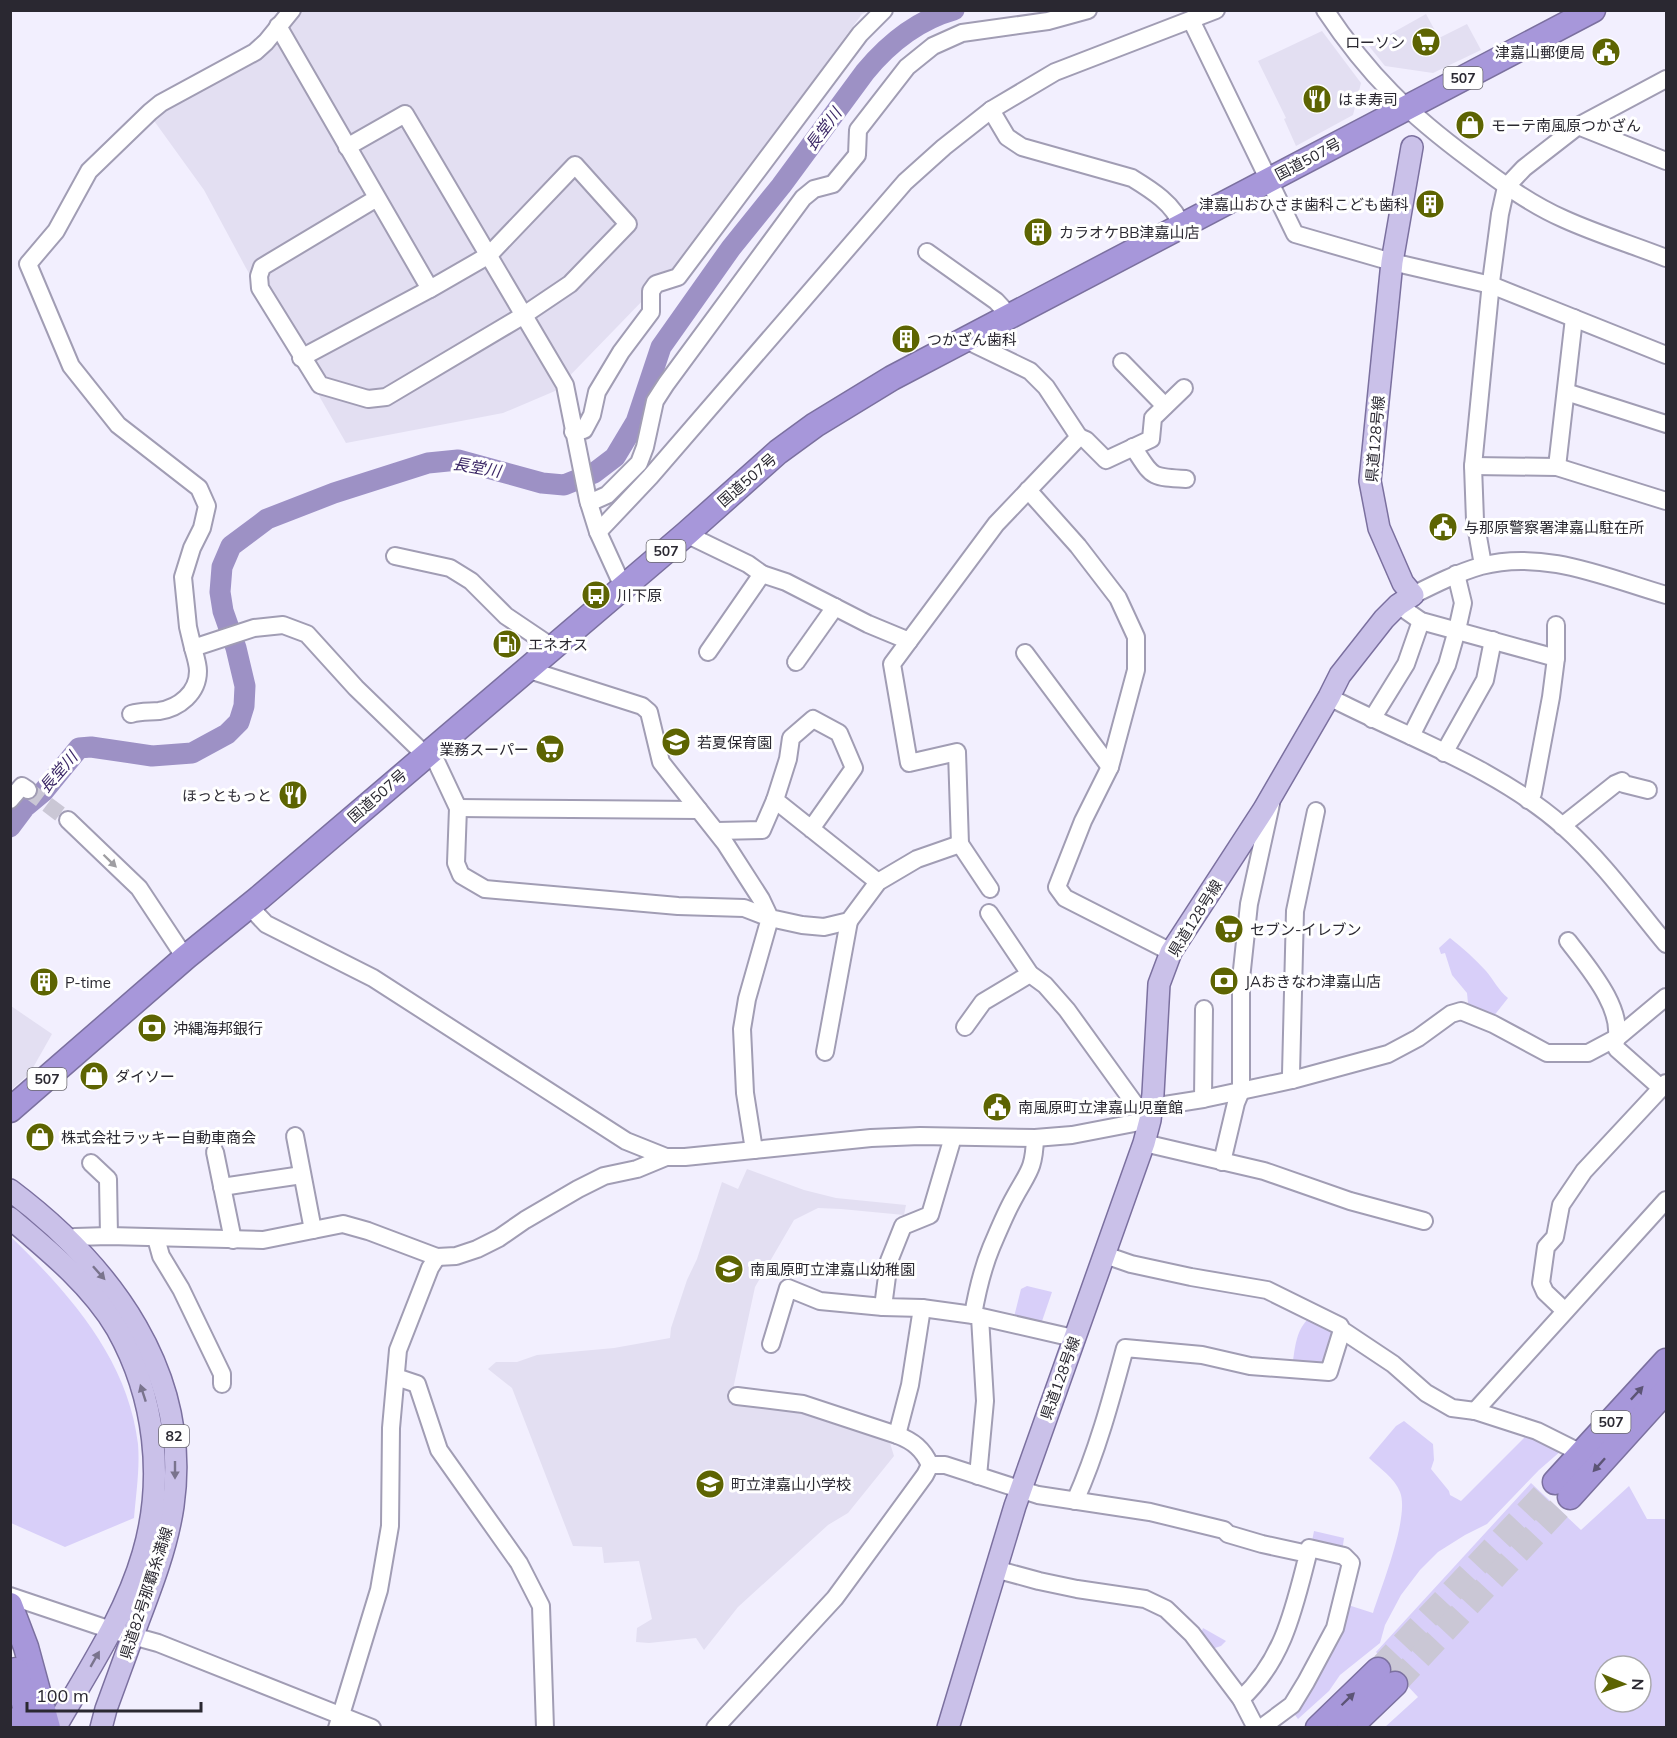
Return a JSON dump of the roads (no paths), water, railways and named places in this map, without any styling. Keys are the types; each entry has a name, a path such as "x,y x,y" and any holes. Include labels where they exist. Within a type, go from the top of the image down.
{"highway":[{"name":"国道507号","path":"10,1110 186,957 686,534 778,452 815,425 892,378 1009,315 1593,10"},
{"name":"507","path":"1666,1361 1581,1454 1562,1489 1666,1391"},
{"path":"10,1605 26,1647 48,1728"},
{"path":"10,1647 30,1728"},
{"path":"1318,1728 1386,1677 1349,1728"},
{"path":"10,1720 12,1728"}],"main road":[{"name":"県道128号線","path":"948,1728 1020,1490 1144,1143 1149,1116 1159,984 1172,952 1273,795 1340,675 1384,619 1405,600 1403,583 1379,528 1370,481 1392,262 1412,147"},
{"name":"県道82号那覇糸満線","path":"10,1190 68,1240 107,1281 136,1324 162,1380 172,1424 176,1463 173,1508 161,1558 106,1708 101,1728"},
{"name":"県道82号那覇糸満線","path":"10,1218 60,1262 97,1302 116,1329 134,1366 146,1404 154,1450 155,1488 150,1522 136,1574 111,1630 55,1728"}],"street":[{"path":"131,714 139,711 161,711 181,704 194,689 198,672 188,627 183,576 192,548 202,528 207,506 199,488 117,425 71,366 28,264 56,231 89,171 150,112 161,103 255,52 292,10"},
{"path":"574,435 584,430 592,415 597,392 621,352 651,312 651,291 656,284 678,277 860,34 884,10"},
{"path":"588,502 607,495 639,464 655,401 666,384 803,198 814,189 833,184 857,155 858,130 907,66 933,46 962,33 1048,21 1088,10"},
{"path":"598,532 650,477 905,182 944,147 991,110 1055,72 1216,10"},
{"path":"1325,10 1359,58 1405,108 1506,187 1563,219 1666,258"},
{"path":"1191,20 1295,234 1392,262 1491,285 1666,355"},
{"path":"278,26 430,289"},
{"path":"1483,565 1475,520 1473,466 1491,285 1500,213 1506,187 1524,168 1578,126 1666,79"},
{"path":"991,110 1007,137 1022,147 1132,178 1147,187 1179,218 1180,226"},
{"path":"347,147 405,114 565,385 588,502 598,532 619,578 625,585"},
{"path":"1578,126 1666,161"},
{"path":"301,358 489,255 575,165 628,225 570,284 524,315 386,397 368,399 320,385 301,358 260,288 259,276 262,267 377,198"},
{"path":"927,252 996,301 1009,315"},
{"path":"1557,467 1574,318"},
{"path":"969,337 972,343 1030,371 1046,387 1079,437 1086,440 1106,460 1151,439 1153,418 1184,388"},
{"path":"1122,362 1165,406"},
{"path":"1566,392 1666,424"},
{"path":"990,890 960,844 957,752 909,763 892,664 996,524 1079,437"},
{"path":"1133,447 1151,474 1161,478 1186,479"},
{"path":"1473,466 1557,467 1666,501"},
{"path":"1028,489 1078,546 1118,598 1136,636 1136,670 1110,767 1083,821 1057,887 1065,898 1172,952"},
{"path":"686,534 868,624 909,641"},
{"path":"395,556 450,568 471,581 506,616 552,647"},
{"path":"1556,658 1421,621 1405,600 1456,574 1483,565 1518,561 1551,562 1571,566 1666,595"},
{"path":"708,652 762,573"},
{"path":"1411,736 1447,665 1457,630 1463,603 1456,574"},
{"path":"796,662 835,607"},
{"path":"1372,719 1406,664 1421,621"},
{"path":"193,648 254,628 284,625 307,634 356,688 425,755 435,759 458,808 456,863 461,875 484,889 678,906 744,908 770,918 824,927 849,921"},
{"path":"1528,800 1533,793 1551,697 1556,658 1556,625"},
{"path":"1444,753 1485,680 1492,640"},
{"path":"1025,653 1110,767"},
{"path":"526,669 642,706 650,712 662,762 717,831 761,899 770,918 747,999 742,1029 745,1093 754,1150"},
{"path":"1329,697 1486,772 1528,800 1590,851 1666,944"},
{"path":"717,831 762,830 775,800 788,759 791,738 813,719 839,734 854,768 811,829"},
{"path":"1562,826 1615,784 1622,781 1624,784 1648,790"},
{"path":"10,800 22,786 28,790"},
{"path":"1222,1162 1241,1091 1242,968 1249,904 1273,795"},
{"path":"775,800 878,882"},
{"path":"458,808 699,810"},
{"path":"1292,1080 1295,911 1316,810"},
{"path":"68,820 139,888 186,957"},
{"path":"825,1052 849,921 878,882 917,859 960,844"},
{"path":"249,906 266,924 373,978 626,1142 666,1157"},
{"path":"989,913 1030,974 1045,985 1067,1010 1137,1107 1149,1116"},
{"path":"1565,1311 1545,1292 1540,1283 1546,1247 1555,1237 1561,1205 1584,1171 1664,1085 1617,1049 1615,1045 1618,1037 1616,1021 1609,1000 1568,941"},
{"path":"964,1027 983,1002 1030,974"},
{"path":"68,1240 75,1237 109,1236 263,1240 342,1224 368,1231 437,1257 456,1256 499,1238 525,1220 604,1176 637,1169 666,1157 871,1138 1035,1138 1072,1135 1149,1116 1203,1099 1292,1080 1388,1054 1418,1038 1451,1014 1461,1011 1493,1024 1547,1053 1588,1053 1618,1037 1666,997"},
{"path":"1203,1099 1204,1009"},
{"path":"295,1136 313,1230"},
{"path":"883,1307 889,1261 903,1226 930,1215 953,1137"},
{"path":"978,1476 985,1401 976,1316 980,1277 1013,1198 1029,1173 1034,1155 1035,1138"},
{"path":"1144,1143 1264,1171 1350,1201 1424,1221"},
{"path":"215,1152 233,1240"},
{"path":"91,1163 108,1179 109,1236"},
{"path":"222,1187 302,1175"},
{"path":"1474,1411 1666,1200"},
{"path":"156,1238 161,1256 181,1289 222,1374 222,1384"},
{"path":"1105,1255 1131,1264 1191,1277 1268,1290 1340,1326 1342,1330 1394,1364 1426,1393 1452,1408 1474,1411 1537,1431 1581,1454"},
{"path":"338,1722 379,1590 390,1526 391,1428 398,1350 406,1325 430,1268 437,1257"},
{"path":"771,1344 788,1288 820,1300 883,1307 922,1308 976,1316 1069,1337 1075,1336"},
{"path":"897,1435 910,1385 922,1308"},
{"path":"1075,1501 1103,1425 1125,1348 1202,1355 1250,1366 1329,1372 1342,1330"},
{"path":"396,1377 417,1384 439,1450 519,1563 541,1606 545,1728"},
{"path":"736,1396 803,1404 897,1435 910,1440 924,1452 930,1465"},
{"path":"930,1465 945,1466 1020,1490 1175,1517 1224,1530 1228,1534 1262,1544 1308,1554 1290,1624 1269,1667 1254,1687 1241,1699"},
{"path":"715,1728 835,1598 930,1465"},
{"path":"995,1569 1040,1581 1155,1602 1177,1618 1192,1634 1241,1699 1258,1728 1292,1705 1335,1628 1351,1563 1344,1556 1309,1548"},
{"path":"10,1596 111,1630 158,1643 338,1722 372,1728"}],"waterway":[{"name":"長堂川","path":"10,827 25,807 43,792 79,748 91,747 152,756 192,753 227,734 239,722 244,706 245,686 236,648 223,611 220,592 222,567 231,546 267,519 334,493 428,463 458,460 542,483 564,485 594,473 615,457 636,422 661,347 731,248 781,186 874,61 916,26 954,10"}],"tunnel":[{"path":"28,790 68,820"},
{"path":"1378,1670 1555,1482"},
{"path":"1395,1684 1570,1497"}],"place":[{"name":"ローソン","path":"1426,42"},
{"name":"津嘉山郵便局","path":"1606,52"},
{"name":"はま寿司","path":"1317,99"},
{"name":"モーテ南風原つかざん","path":"1470,125"},
{"name":"津嘉山おひさま歯科こども歯科","path":"1430,204"},
{"name":"カラオケBB津嘉山店","path":"1038,232"},
{"name":"つかざん歯科","path":"906,339"},
{"name":"与那原警察署津嘉山駐在所","path":"1443,527"},
{"name":"川下原","path":"596,595"},
{"name":"エネオス","path":"507,644"},
{"name":"若夏保育園","path":"676,742"},
{"name":"業務スーパー","path":"550,749"},
{"name":"ほっともっと","path":"293,795"},
{"name":"セブン-イレブン","path":"1229,929"},
{"name":"JAおきなわ津嘉山店","path":"1224,981"},
{"name":"P-time","path":"44,982"},
{"name":"沖縄海邦銀行","path":"152,1028"},
{"name":"ダイソー","path":"94,1076"},
{"name":"南風原町立津嘉山児童館","path":"997,1107"},
{"name":"株式会社ラッキー自動車商会","path":"40,1137"},
{"name":"南風原町立津嘉山幼稚園","path":"729,1269"},
{"name":"町立津嘉山小学校","path":"710,1484"}]}
